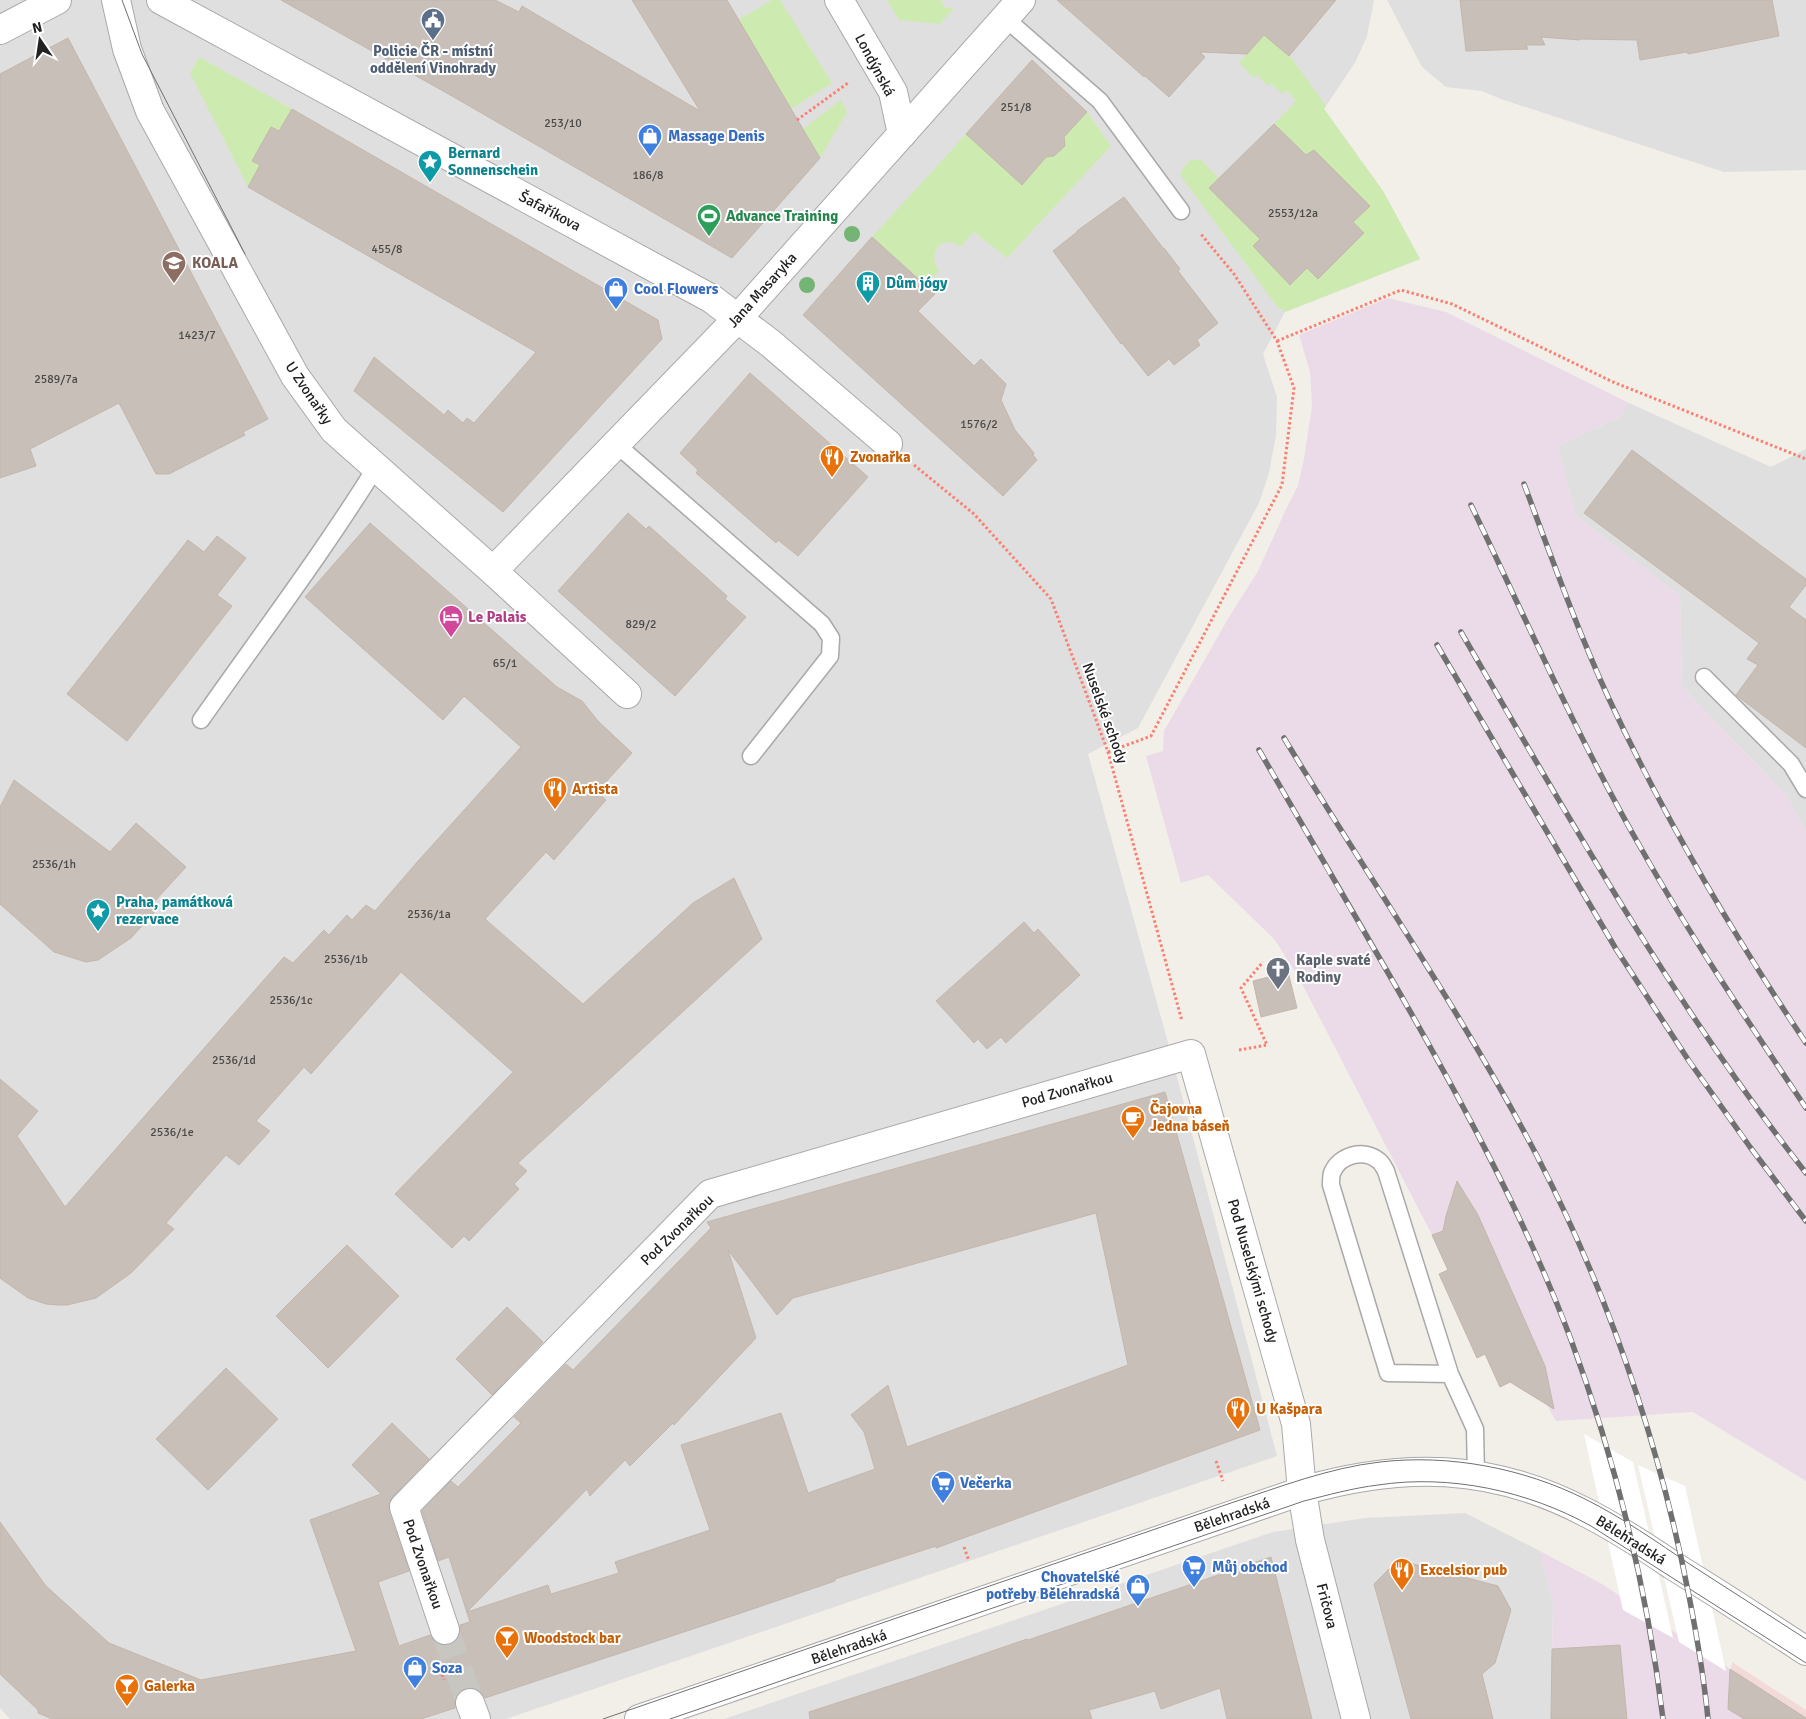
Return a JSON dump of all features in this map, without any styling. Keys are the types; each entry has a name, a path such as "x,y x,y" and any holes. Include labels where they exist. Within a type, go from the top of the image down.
{"street":[{"path":"0,30 57,0"},
{"name":"U Zvonařky","path":"116,0 127,49 150,111 295,376 334,430 493,571 627,694"},
{"name":"Šafaříkova","path":"161,0 712,299 770,343 888,444"},
{"name":"Londýnská","path":"839,0 893,92 902,134"},
{"name":"Jana Masaryka","path":"493,571 738,318 1013,9"},
{"name":"Pod Nuselskými schody","path":"1191,1054 1296,1424 1302,1491"},
{"name":"Pod Zvonařkou","path":"446,1630 404,1507 710,1194 1191,1054"},
{"name":"Bělehradská","path":"639,1719 1302,1491 1345,1479 1389,1472 1436,1472 1476,1475 1537,1491 1584,1511 1612,1526 1806,1651"},
{"name":"Fričova","path":"1302,1491 1310,1540 1356,1719"}],"lane":[{"path":"1013,9 1100,101 1181,211"},
{"path":"616,444 822,624 831,638 830,656 751,756"},
{"path":"201,720 296,586 376,467"},
{"path":"1704,677 1791,764 1806,789"},
{"path":"1450,1374 1388,1373 1331,1185 1331,1174 1340,1161 1352,1155 1365,1154 1379,1160 1386,1171 1450,1374 1475,1429 1476,1475"}],"path":[{"path":"797,120 849,83"},
{"path":"1108,752 1150,736 1282,485 1294,388 1276,341 1234,274 1181,211"},
{"path":"1276,341 1401,290 1452,304 1613,382 1806,459"},
{"name":"Nuselské schody","path":"888,444 974,514 1051,600 1108,752 1191,1054"},
{"path":"1239,1050 1267,1045 1241,988 1263,962"},
{"path":"1216,1461 1226,1489"},
{"path":"964,1547 969,1561"}],"shaded area":[{"path":"0,0 1374,0 1367,36 1356,61 1324,109 1383,191 1420,259 1285,312 1263,354 1277,397 1276,435 1269,473 1259,503 1138,728 1088,754 1167,1039 1277,1456 506,1719 10,1719 0,1708"},
{"path":"1387,0 1806,0 1806,170 1724,172 1501,99 1482,91 1446,87 1422,67"},
{"path":"1388,298 1446,312 1629,403 1620,417 1557,446 1576,516 1680,596 1682,687 1785,794 1806,831 1806,1481 1693,1412 1556,1421 1547,1405 1516,1386 1513,1381 1500,1387 1485,1354 1477,1358 1439,1274 1448,1270 1432,1235 1299,978 1275,940 1208,875 1181,883 1146,756 1163,751 1164,731 1229,617 1258,571 1298,486 1312,406 1310,372 1299,335"},
{"path":"1629,403 1771,467 1806,449 1806,831 1785,794 1682,687 1680,596 1576,516 1557,446 1620,417"},
{"path":"1465,1513 1540,1551 1553,1603 1551,1719 724,1719 1273,1532 1365,1518"},
{"path":"1540,1551 1602,1584 1730,1669 1728,1709 1744,1719 1551,1719 1553,1604"},
{"path":"1732,1662 1806,1710 1806,1719 1744,1719 1728,1709"}],"green space":[{"path":"772,0 780,0 832,83 791,109 738,20"},
{"path":"887,0 941,0 945,8 954,8 940,24 899,20"},
{"path":"1264,35 1292,59 1326,106 1324,109 1383,191 1420,259 1285,312 1283,309 1279,309 1180,175 1183,168 1191,160 1201,160 1219,178 1209,188 1227,206 1269,229 1253,246 1290,285 1307,268 1363,233 1353,222 1370,206 1341,194 1274,124 1296,101 1286,90 1282,94 1271,83 1268,86 1257,75 1254,78 1239,63"},
{"path":"199,57 292,109 279,131 253,161 260,165 248,187 190,73"},
{"path":"841,100 847,112 820,158 803,129"},
{"path":"1087,112 1111,146 1007,258 974,232 960,247 947,242 938,247 934,258 939,271 926,285 872,237 966,134 1022,184 1046,157 1054,156 1065,146 1064,137"}],"pier":[{"path":"1584,1434 1633,1462 1673,1638 1623,1610"},
{"path":"1638,1465 1685,1486 1726,1671 1679,1642"}],"building":[{"path":"281,0 495,0 519,12 522,6 700,111 632,0 727,0 820,158 732,258 452,96"},
{"path":"1057,0 1336,0 1289,56 1264,35 1247,54 1200,52 1205,57 1169,97"},
{"path":"1460,0 1772,0 1779,36 1688,54 1687,52 1640,60 1637,40 1580,40 1541,37 1545,45 1526,45 1528,49 1466,51"},
{"path":"68,38 268,419 243,432 245,435 169,474 156,474 119,403 30,449 36,466 0,478 0,74"},
{"path":"1032,60 1087,112 1064,137 1065,146 1054,156 1046,157 1022,185 966,134"},
{"path":"292,109 658,320 662,339 503,512 354,391 374,357 444,415 448,410 463,423 467,418 474,423 536,352 248,187 260,165 252,161 271,127 279,131"},
{"path":"1274,124 1306,155 1314,150 1370,206 1353,222 1364,233 1318,279 1307,268 1290,285 1253,246 1260,239 1209,188"},
{"path":"1124,197 1180,269 1178,271 1218,323 1197,340 1200,345 1174,365 1169,359 1148,376 1121,344 1053,251"},
{"path":"872,237 935,294 918,311 974,366 981,359 1006,384 1001,400 1015,430 1034,453 1033,455 1037,460 1003,496 803,315"},
{"path":"750,373 868,477 798,556 778,540 776,543 696,473 698,470 680,453"},
{"path":"1632,450 1806,579 1806,585 1789,607 1806,620 1806,748 1736,695 1758,665 1747,659 1759,643 1584,513"},
{"path":"628,513 646,529 649,526 727,596 725,599 746,617 675,696 558,591"},
{"path":"370,523 557,687 582,701 598,721 632,753 597,792 606,800 554,860 546,852 485,919 583,1004 693,903 734,878 762,939 518,1163 527,1171 514,1184 519,1189 469,1241 464,1236 452,1248 395,1194 513,1072 401,972 311,1074 304,1067 256,1121 270,1131 239,1165 226,1155 166,1223 174,1229 131,1273 96,1298 67,1305 57,1305 46,1304 28,1298 0,1278 0,1079 38,1111 17,1136 65,1207 284,957 293,963 324,930 329,935 347,915 352,920 366,905 375,911 521,747 464,696 443,720 305,597"},
{"path":"217,536 246,558 217,595 232,606 127,741 67,694 188,540 204,552"},
{"path":"14,780 110,852 136,823 186,867 154,902 159,907 131,938 98,960 86,962 54,952 0,904 0,807"},
{"path":"1024,922 1034,933 1038,929 1080,975 1006,1043 1001,1037 987,1049 978,1039 974,1043 936,1001"},
{"name":"Kaple svaté Rodiny","path":"1288,972 1297,1008 1261,1017 1253,981"},
{"path":"1165,1092 1260,1430 936,1548 936,1546 835,1579 835,1581 738,1614 485,1698 480,1691 473,1688 465,1688 458,1693 455,1700 455,1708 421,1719 52,1719 38,1713 38,1710 0,1674 0,1522 46,1586 109,1643 201,1680 356,1651 310,1520 381,1494 352,1465 392,1423 429,1459 393,1496 389,1504 389,1512 409,1571 378,1582 399,1646 430,1635 434,1641 441,1645 450,1645 456,1641 460,1634 460,1625 470,1622 449,1557 438,1561 422,1511 451,1481 458,1487 521,1423 514,1417 566,1364 573,1370 711,1228 707,1222","holes":["1096,1213 1128,1365 907,1447 888,1385 851,1415 864,1432 875,1469 808,1493 781,1413 681,1445 710,1530 615,1562 619,1573 551,1594 548,1585 467,1612 587,1489 590,1496 625,1460 630,1466 673,1423 674,1425 756,1338 728,1250 777,1315 793,1298"]},
{"path":"1457,1181 1478,1215 1545,1366 1554,1409 1510,1382 1500,1387 1485,1354 1477,1358 1439,1274 1448,1270 1432,1235 1443,1231"},
{"path":"347,1245 399,1296 328,1368 276,1316"},
{"path":"507,1307 543,1342 492,1395 456,1359"},
{"path":"226,1368 278,1419 208,1490 156,1439"},
{"path":"1271,1557 1312,1719 1227,1719 1220,1688 1161,1709 1155,1691 1089,1710 1092,1719 810,1719 809,1712"},
{"path":"1398,1560 1498,1586 1511,1610 1495,1663 1482,1674 1493,1719 1411,1719 1374,1584"},
{"path":"1620,1645 1627,1719 1551,1719 1552,1649"},
{"path":"1730,1669 1806,1719 1744,1719 1728,1709"}],"tunnel":[{"path":"445,1630 470,1703"}],"tram line":[{"path":"122,0 142,54 245,254"},
{"path":"603,1719 1323,1473 1380,1462 1406,1460 1459,1462 1485,1466 1537,1479 1561,1488 1599,1506 1626,1522 1806,1639"},
{"path":"670,1719 1304,1501 1359,1488 1405,1482 1433,1482 1488,1488 1541,1503 1567,1514 1591,1526 1806,1663"}],"railway":[{"path":"1524,484 1586,646 1609,699 1653,788 1676,832 1726,917 1806,1043"},
{"path":"1471,505 1596,766 1619,808 1661,883 1701,948 1806,1108"},
{"path":"1461,632 1582,840 1667,977 1711,1044 1806,1173"},
{"path":"1437,645 1616,949 1689,1061 1750,1147 1806,1221"},
{"path":"1284,738 1478,1049 1537,1156 1587,1262 1629,1370 1663,1482 1692,1611 1708,1719"},
{"path":"1259,750 1462,1105 1509,1196 1551,1290 1587,1384 1628,1525 1648,1621 1663,1719"}],"place":[{"name":"Policie ČR - místní oddělení Vinohrady","path":"433,41"},
{"name":"Massage Denis","path":"650,157"},
{"name":"Bernard Sonnenschein","path":"430,183"},
{"name":"Advance Training","path":"709,237"},
{"name":"KOALA","path":"174,284"},
{"name":"Dům jógy","path":"868,304"},
{"name":"Cool Flowers","path":"616,310"},
{"name":"Zvonařka","path":"832,478"},
{"name":"Le Palais","path":"451,638"},
{"name":"Artista","path":"555,810"},
{"name":"Praha, památková rezervace","path":"98,932"},
{"name":"Kaple svaté Rodiny","path":"1278,990"},
{"name":"Čajovna Jedna báseň","path":"1133,1139"},
{"name":"U Kašpara","path":"1238,1430"},
{"name":"Večerka","path":"943,1504"},
{"name":"Můj obchod","path":"1194,1588"},
{"name":"Excelsior pub","path":"1402,1591"},
{"name":"Chovatelské potřeby Bělehradská","path":"1138,1607"},
{"name":"Woodstock bar","path":"507,1659"},
{"name":"Soza","path":"415,1689"},
{"name":"Galerka","path":"127,1707"}]}
